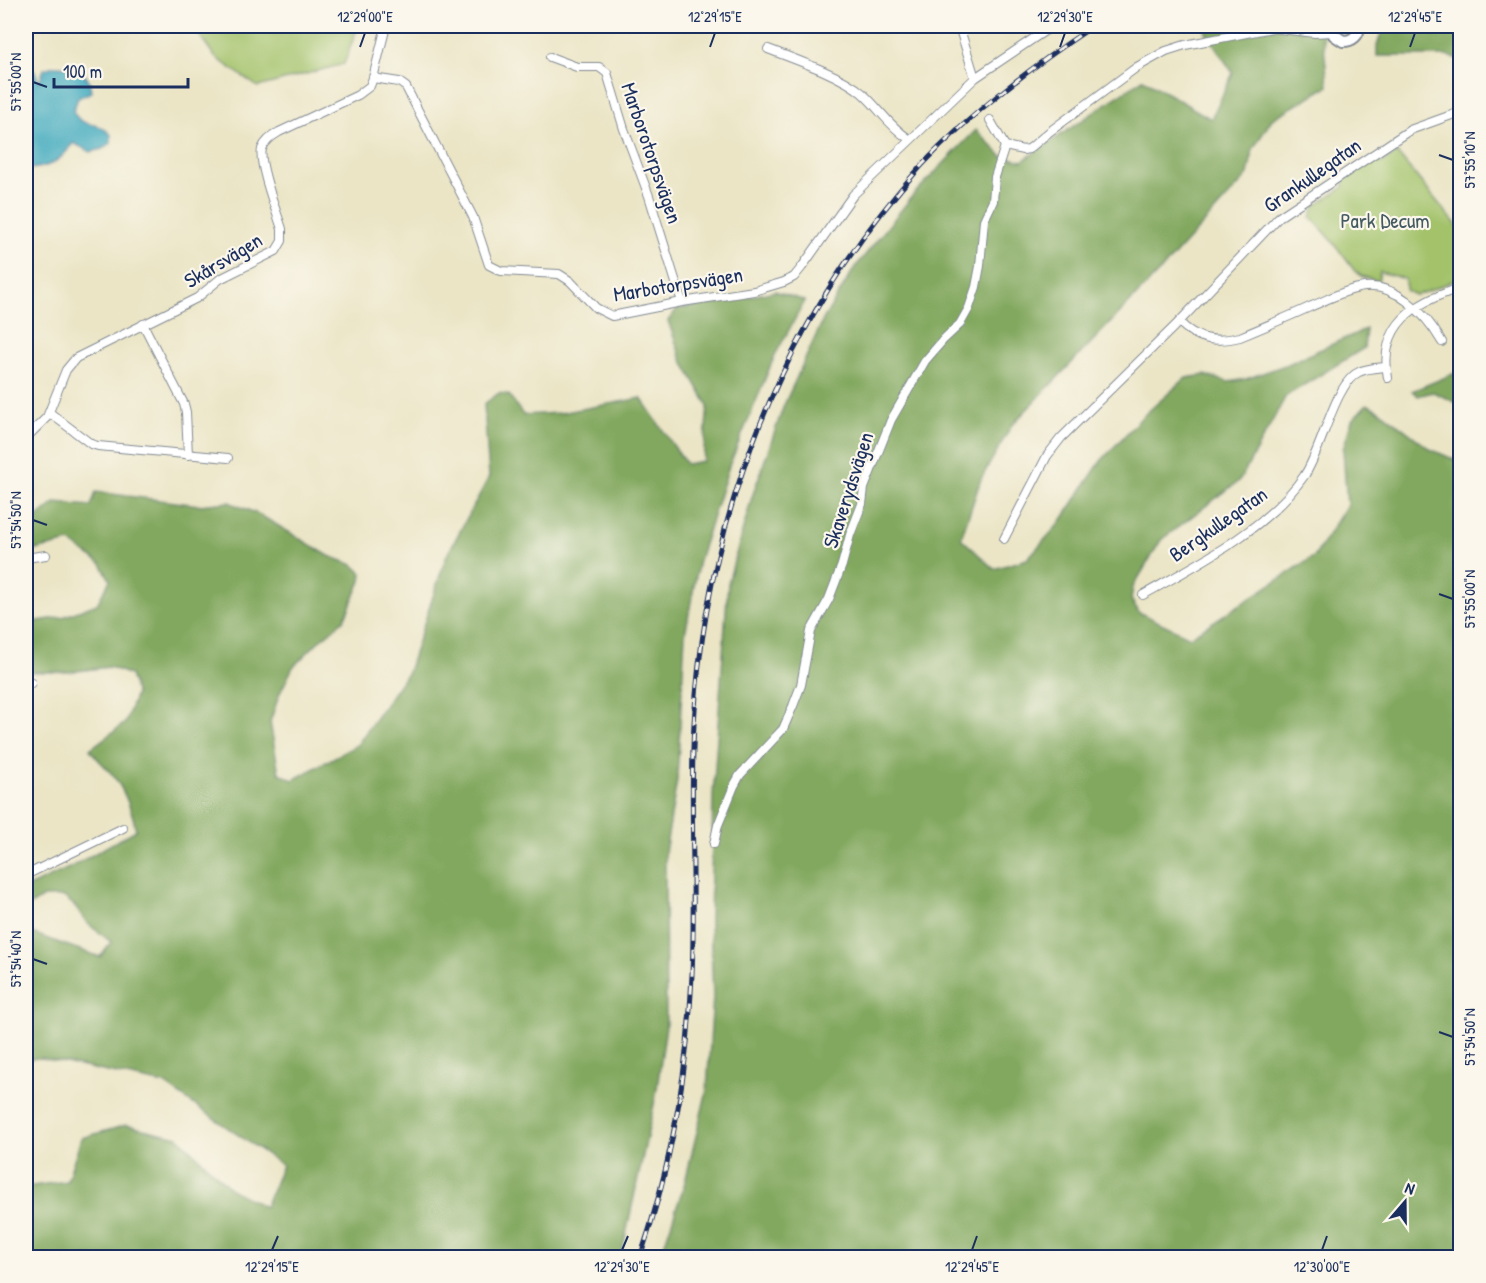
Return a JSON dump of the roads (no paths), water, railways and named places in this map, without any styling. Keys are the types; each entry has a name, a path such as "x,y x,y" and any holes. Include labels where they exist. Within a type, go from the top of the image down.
{"street":[{"path":"373,78 386,26"},
{"path":"959,26 975,78"},
{"name":"Marbotorpsvägen","path":"373,78 399,82 406,87 473,217 486,258 495,270 559,274 570,281 596,308 612,316 754,291 794,277 853,195 909,139 975,78 1052,26"},
{"path":"990,120 1005,146 1029,149 1137,67 1166,51 1185,45 1272,28 1315,33 1331,29 1340,40 1347,41 1357,35 1359,26"},
{"path":"768,49 812,66 862,93 894,129 909,139"},
{"name":"Marborotorpsvägen","path":"550,57 577,67 599,67 606,73 649,196 682,302"},
{"name":"Skårsvägen","path":"26,438 50,413 71,362 197,298 220,279 276,251 282,241 282,229 263,166 262,149 269,139 279,132 358,95 370,86 373,78"},
{"name":"Grankullegatan","path":"1005,539 1047,456 1061,438 1179,322 1261,234 1295,205 1410,130 1461,112"},
{"name":"Skaverydsvägen","path":"714,844 718,825 740,775 783,729 793,706 801,685 811,631 829,599 842,565 862,504 864,488 891,420 925,361 960,324 969,308 980,266 984,220 993,201 995,177 1005,146"},
{"path":"1179,322 1194,334 1206,339 1227,340 1240,337 1360,287 1379,287 1396,293 1415,308 1434,328 1442,342"},
{"path":"1388,378 1386,356 1390,341 1400,323 1423,302 1461,288"},
{"path":"143,324 184,404 188,455"},
{"name":"Bergkullegatan","path":"1143,595 1238,537 1285,500 1306,474 1345,384 1359,371 1386,367"},
{"path":"50,413 91,444 98,446 228,458"},
{"path":"26,558 46,555"},
{"path":"26,875 123,828"}],"water":[{"path":"54,66 74,68 84,74 91,92 78,98 73,111 81,121 100,127 111,135 111,143 91,152 73,143 53,163 26,169 26,67 30,67 35,72 39,82 44,69"}],"railway":[{"path":"640,1258 668,1160 689,1027 693,960 694,724 701,647 715,571 734,497 760,425 792,355 829,288 873,224 922,165 962,126 1004,91 1093,26"}],"park label":[{"name":"Park Decum","path":"1385,220"}]}
